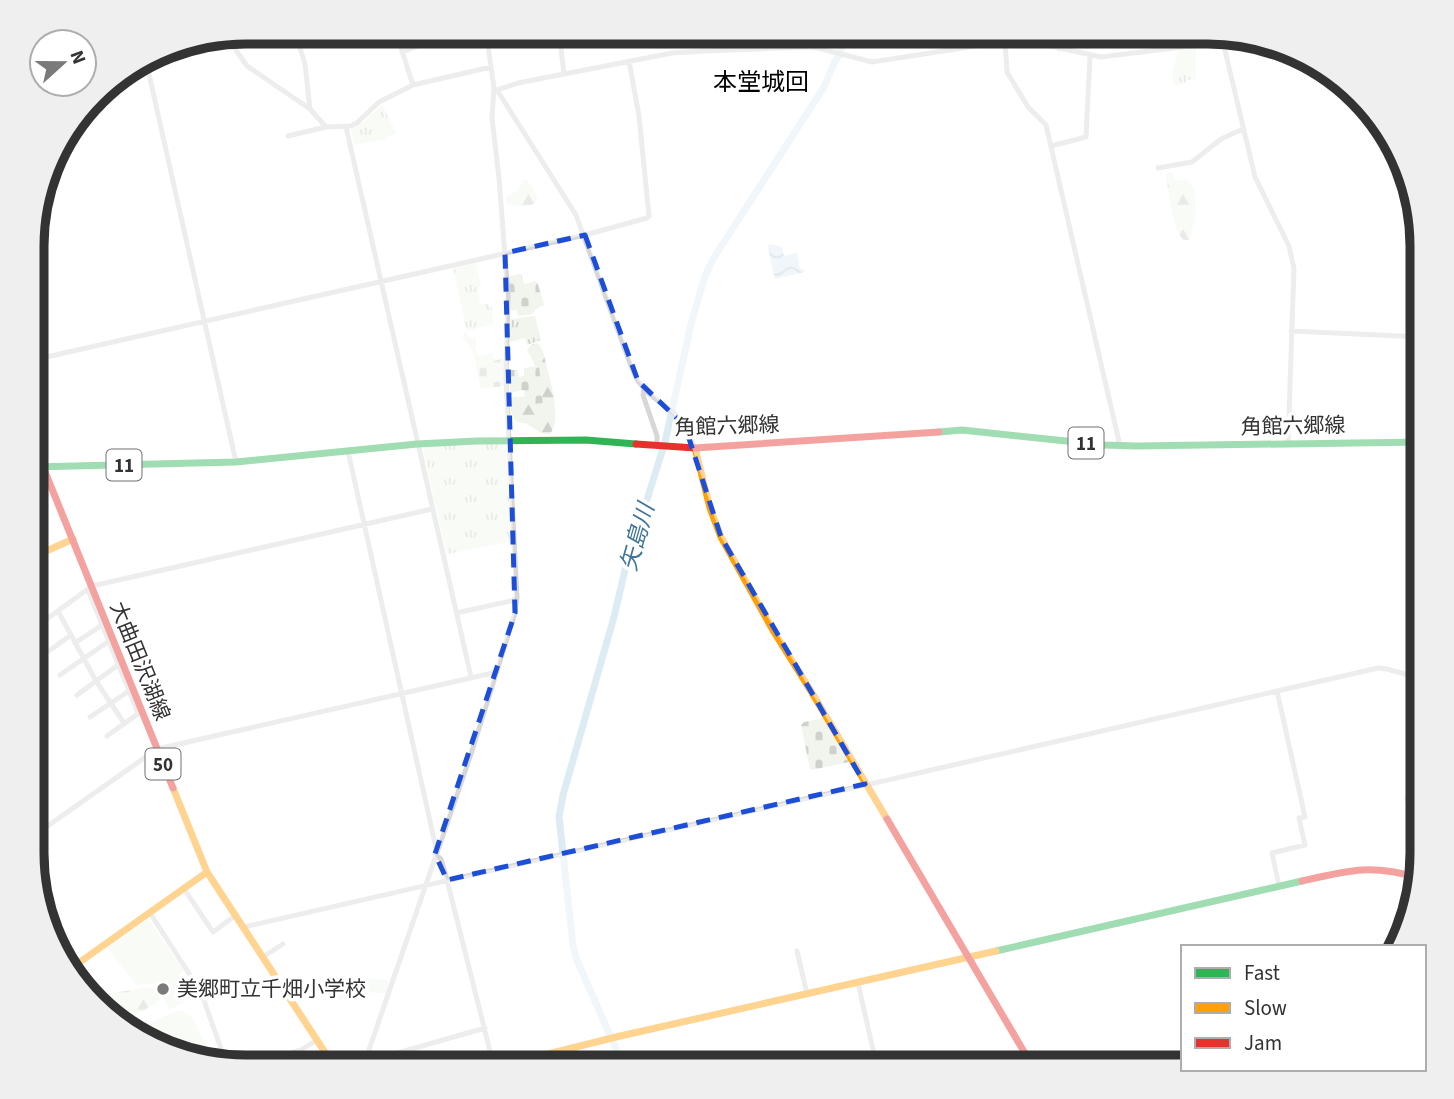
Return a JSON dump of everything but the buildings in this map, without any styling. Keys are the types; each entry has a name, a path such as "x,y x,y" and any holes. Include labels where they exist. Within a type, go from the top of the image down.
{"main road":[{"name":"角館六郷線","path":"44,467 236,462 418,444 508,440 586,440 695,448 962,430 1120,446 1410,442"},
{"path":"695,448 710,508 721,537 774,632 1025,1055"},
{"name":"大曲田沢湖線","path":"44,467 90,588 207,872 327,1055"},
{"path":"44,552 73,539"},
{"path":"543,1055 1346,871 1370,868 1409,875"},
{"path":"77,964 207,872"}],"street":[{"path":"299,44 305,64 310,109"},
{"path":"400,44 414,85"},
{"path":"402,52 425,44"},
{"path":"368,1055 471,754 515,613 517,598 506,379 508,296 492,118 495,89 487,44"},
{"path":"560,44 564,74"},
{"path":"495,89 672,53 806,47 872,62 986,44"},
{"path":"1005,44 1007,72 1028,107 1046,125 1120,446"},
{"path":"1040,44 1101,57 1214,44"},
{"path":"1058,44 1059,49"},
{"path":"1175,44 1176,48"},
{"path":"1223,44 1255,177 1293,257 1287,444"},
{"path":"232,45 247,66 310,109 326,127"},
{"path":"1051,146 1086,137 1090,55"},
{"path":"44,358 584,235 649,216 639,116 629,61"},
{"path":"288,136 326,127 346,127 356,123 379,102 414,85 491,67"},
{"path":"148,70 236,462"},
{"path":"495,89 576,215 638,380 648,393 675,414 685,426 695,448"},
{"path":"346,127 471,677"},
{"path":"1158,168 1192,162 1221,139 1243,129"},
{"path":"1291,331 1410,336"},
{"path":"644,389 643,395 661,446"},
{"path":"348,451 436,853 441,859 447,880 492,1055"},
{"path":"44,621 90,588 432,509"},
{"path":"90,588 118,665 140,712 107,736"},
{"path":"456,612 517,598"},
{"path":"58,611 96,681 124,723"},
{"path":"75,643 102,625"},
{"path":"46,653 71,635"},
{"path":"60,675 109,641"},
{"path":"77,695 118,665"},
{"path":"244,927 1378,668 1410,676"},
{"path":"44,828 156,749 497,672"},
{"path":"90,717 129,691"},
{"path":"1277,691 1305,817 1299,818 1304,845 1272,853 1279,886"},
{"path":"1407,800 1410,789"},
{"path":"184,889 213,932 236,915"},
{"path":"150,913 201,992 223,1054"},
{"path":"263,957 283,944"},
{"path":"797,951 807,994"},
{"path":"858,983 874,1055"},
{"path":"397,1055 485,1028"},
{"path":"287,1055 317,1040"}],"highlighted area":[{"path":"585,235 638,381 685,426 721,537 865,784 447,880 435,854 515,613 505,253"}],"green space":[{"path":"1196,49 1196,79 1175,86 1172,73 1178,51"},
{"path":"382,105 397,134 386,136 387,139 354,145 351,130"},
{"path":"1168,171 1172,173 1175,181 1186,179 1195,190 1196,215 1189,240 1185,241 1181,236 1174,221 1166,176"},
{"path":"524,180 527,180 534,190 537,202 522,206 506,203 506,197 519,190"},
{"path":"476,263 481,286 478,287 480,304 489,304 492,308 493,324 467,331 453,269"},
{"path":"521,274 524,284 537,281 544,305 532,314 518,316 517,310 509,310 509,276"},
{"path":"535,316 541,340 527,345 525,338 510,342 510,319"},
{"path":"466,333 469,338 475,337 478,356 492,353 494,361 504,358 504,386 481,389 473,351 462,336"},
{"path":"538,343 543,351 555,406 554,427 550,434 518,422 511,411 513,397 539,397 535,365 527,350"},
{"path":"539,366 543,403 526,405 524,390 510,393 509,370 518,370 518,377 524,376 524,368"},
{"path":"505,442 512,541 447,554 423,451 427,446"},
{"path":"824,718 849,762 812,770 801,725"},
{"path":"148,919 184,971 178,975 192,996 170,1010 157,988 168,980 136,985 107,947"},
{"path":"330,975 386,980 389,983 386,993 363,992 338,1000 328,977"},
{"path":"149,987 157,991 160,999 130,1018 105,998 119,992"},
{"path":"182,1010 192,1018 211,1052 169,1040 147,1029 169,1014"}],"water":[{"path":"769,244 782,247 784,256 797,253 800,269 805,272 775,279"}],"waterway":[{"name":"矢島川","path":"619,1055 576,958 573,945 559,817 563,795 625,570 665,442 691,324 705,276 713,259 824,87 840,55 842,44"}],"traffic: fast":[{"path":"939,432 962,430 1136,446 1410,442"},
{"path":"44,467 236,462 417,444 477,441 586,440 636,444"},
{"path":"996,951 1302,881"}],"traffic: slow":[{"path":"695,448 710,508 721,537 774,632 887,819"},
{"path":"44,552 73,539"},
{"path":"173,788 207,872 327,1055"},
{"path":"77,964 207,872"},
{"path":"543,1055 996,951"}],"traffic: jam":[{"path":"636,444 695,448 939,432"},
{"path":"44,469 173,788"},
{"path":"887,819 1026,1055"},
{"path":"1302,881 1360,870 1387,871 1409,876"}],"place":[{"name":"美郷町立千畑小学校","path":"163,989"}],"district":[{"name":"本堂城回","path":"761,82"}]}
